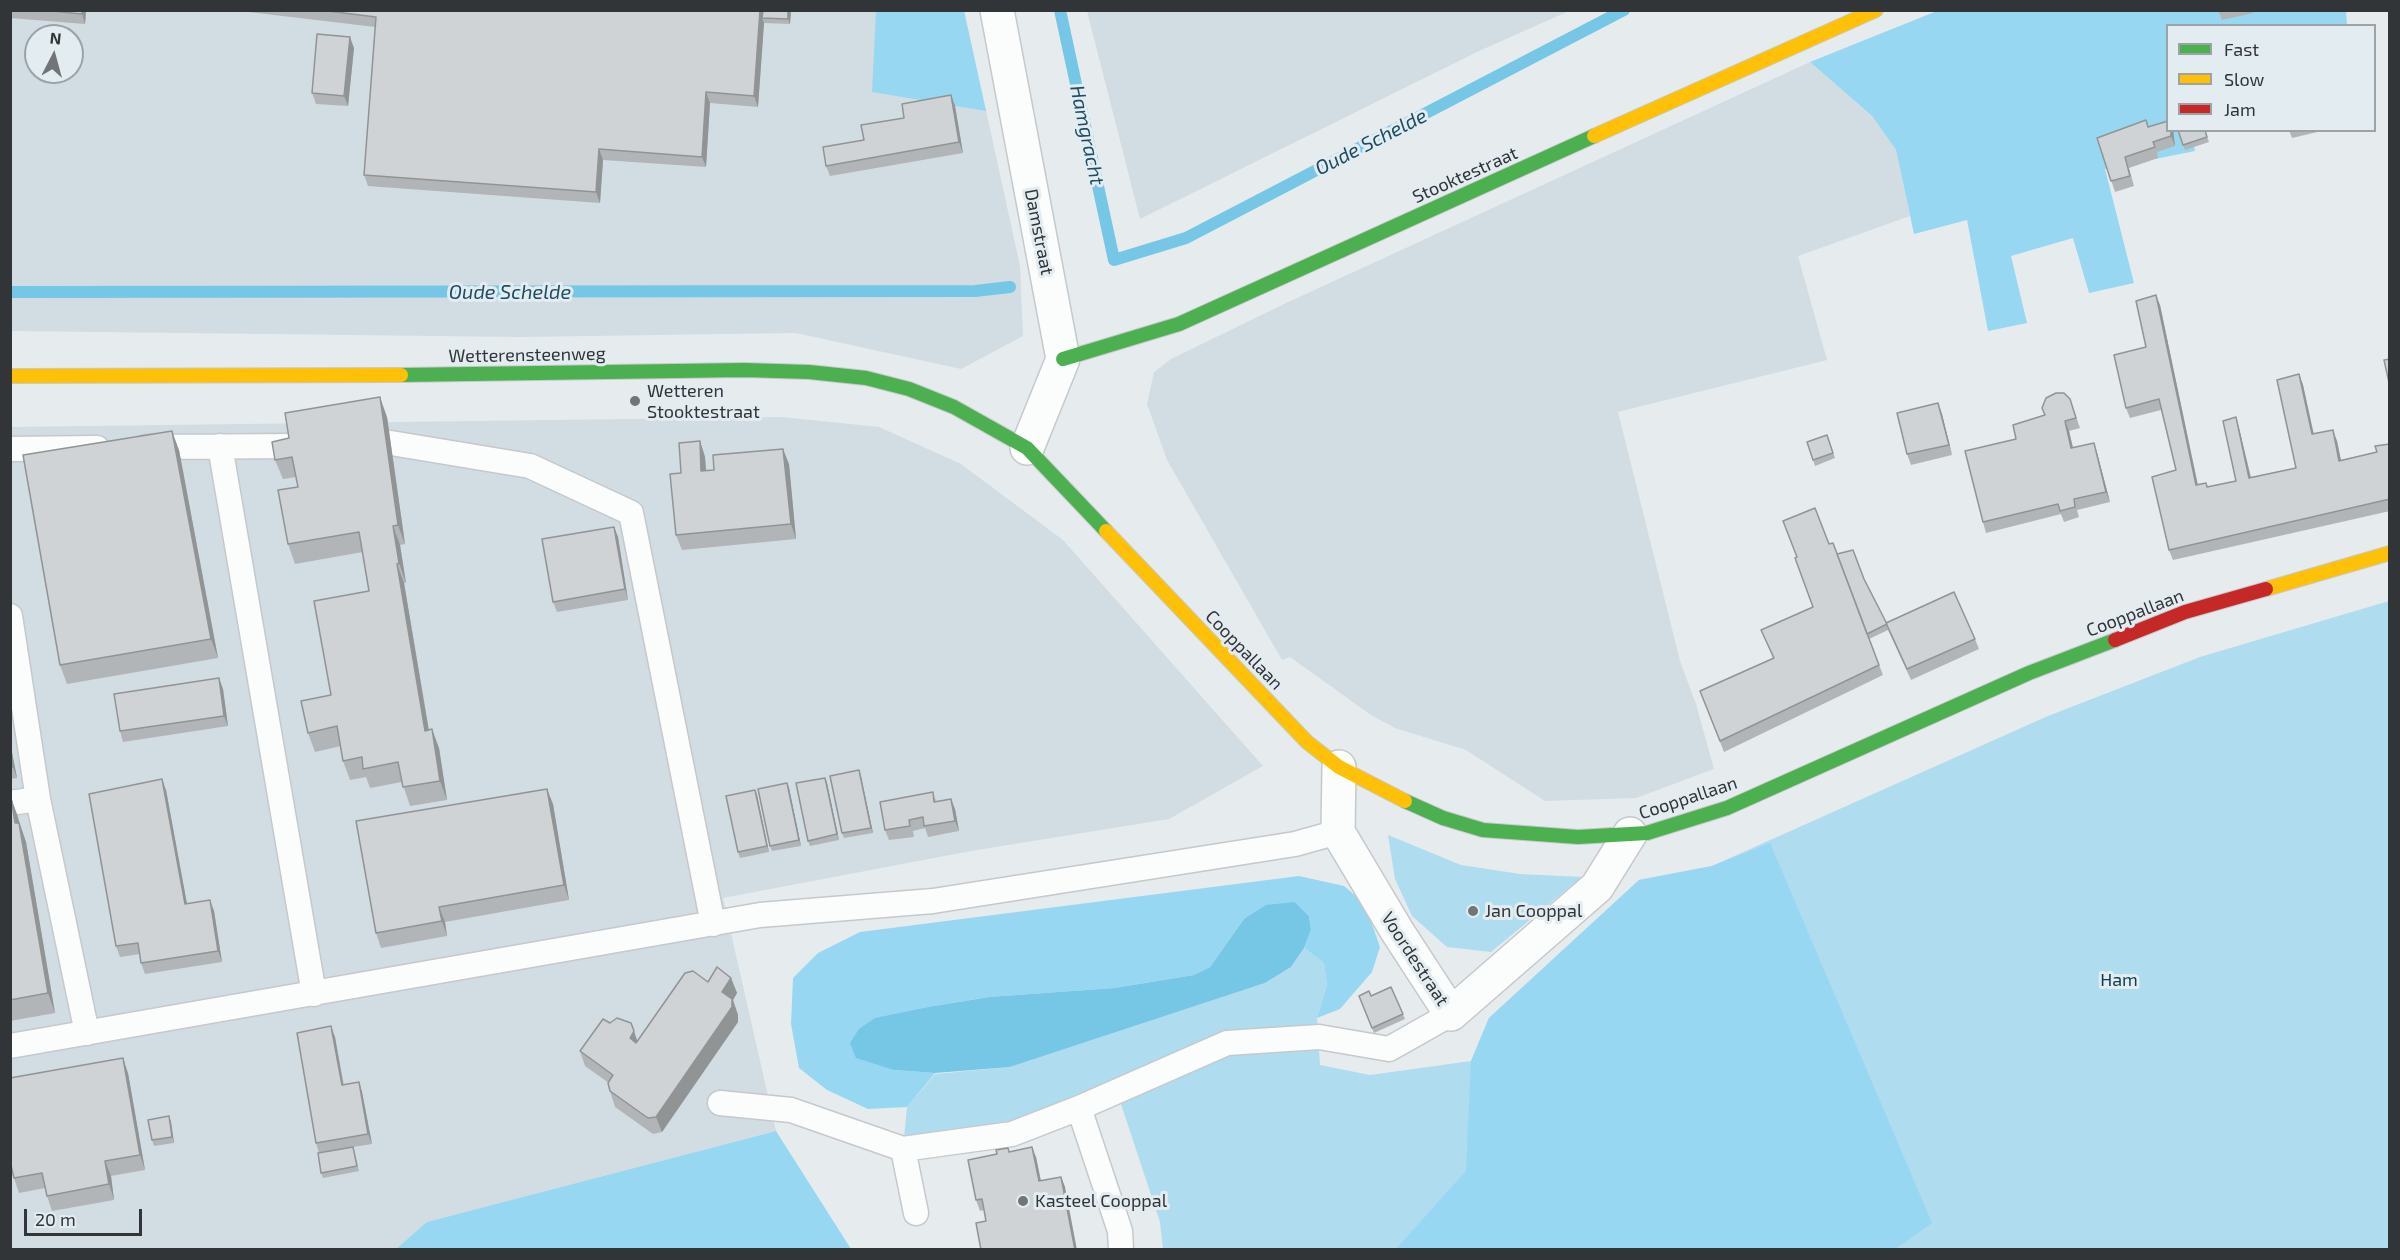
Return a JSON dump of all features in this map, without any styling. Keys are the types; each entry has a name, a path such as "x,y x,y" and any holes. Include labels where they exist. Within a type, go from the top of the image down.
{"street":[{"name":"Damstraat","path":"997,10 1063,359"},
{"name":"Stooktestraat","path":"1063,359 1179,324 1876,10"},
{"path":"1027,448 1063,359"},
{"name":"Wetterensteenweg","path":"10,376 225,377 744,370 809,372 866,378 909,389 954,408 1027,448"},
{"name":"Cooppallaan","path":"1027,448 1307,742 1339,766 1389,794 1443,818 1483,830 1578,837 1647,833 1727,808 2029,673 2185,612 2390,553"},
{"path":"1338,832 1339,766"},
{"name":"Voordestraat","path":"1338,832 1397,931 1451,1014 1597,887 1630,834"}],"lane":[{"path":"391,443 530,466 631,513 713,924"},
{"path":"220,446 314,994"},
{"path":"10,449 294,446"},
{"path":"10,616 38,798 87,1033"},
{"path":"10,803 38,798"},
{"path":"10,1046 760,915 933,901 1295,844 1338,832"},
{"path":"720,1103 791,1110 903,1149 1012,1134 1079,1108 1227,1043 1319,1037 1389,1049 1451,1014"},
{"path":"1079,1108 1120,1231 1121,1250"},
{"path":"903,1149 916,1213"}],"shaded area":[{"path":"964,10 1020,266 1023,336 961,369 796,333 520,337 11,331 11,11"},
{"path":"1087,10 1569,11 1477,52 1140,219"},
{"path":"2346,10 2347,24 2166,24 2166,132 2191,132 2195,151 2105,169 2134,283 2089,293 2073,238 2011,256 2027,323 1988,331 1967,220 1914,234 1896,150 1872,116 1810,62 1937,11"},
{"path":"876,11 964,11 986,111 872,92"},
{"path":"1810,62 1872,116 1896,150 1910,216 1798,256 1827,360 1618,412 1680,661 1696,704 1714,769 1636,798 1545,801 1466,750 1395,728 1371,715 1290,657 1282,660 1167,460 1147,404 1154,372 1171,359 1284,304"},
{"path":"782,417 879,427 961,464 1063,540 1263,766 1169,819 971,851 723,898 776,1131 428,1222 396,1249 11,1249 10,427"},
{"path":"1770,843 1932,1223 1894,1250 1396,1249 1466,1171 1471,1061 1489,1018 1639,880 1712,866"},
{"path":"1299,876 1344,886 1365,904 1380,947 1372,972 1340,1009 1317,1018 1327,984 1324,963 1304,948 1311,930 1309,916 1295,902 1244,919 1210,967 1194,975 1114,988 989,997 934,1006 894,1070 935,1073 907,1107 868,1109 827,1090 799,1068 791,1024 793,978 818,953 860,932"},
{"path":"1295,902 1309,916 1311,930 1304,948 1291,967 1265,983 1010,1067 935,1073 894,1070 856,1058 850,1043 859,1029 875,1018 934,1006 989,997 1114,988 1194,975 1210,967 1244,919 1266,905"},
{"path":"776,1131 851,1249 396,1249 427,1222"}],"green space":[{"name":"Ham","path":"2389,601 2389,1249 1163,1249 1160,1222 1117,1092 1079,1108 903,1149 907,1107 935,1074 1010,1067 1265,983 1291,967 1304,948 1324,963 1327,983 1317,1018 1320,1065 1370,1075 1471,1061 1489,1018 1639,880 1712,866 2048,716 2200,657"},
{"path":"1388,835 1461,865 1520,874 1582,877 1491,952 1447,947 1412,916 1395,879"}],"building":[{"path":"42,10 82,10 82,14"},
{"path":"320,10 760,10 754,96 706,92 702,157 599,149 596,192 364,175 376,17"},
{"path":"763,10 788,10 788,19 762,18"},
{"path":"317,34 350,37 344,96 312,93"},
{"path":"951,95 959,142 826,166 823,147 864,140 861,125 904,118 902,104"},
{"path":"2146,120 2148,127 2166,122 2166,132 2171,132 2171,136 2153,142 2155,147 2125,157 2130,176 2111,181 2097,138"},
{"path":"2179,132 2206,132 2207,137 2183,145"},
{"path":"2156,295 2196,485 2206,483 2207,487 2236,481 2223,421 2236,417 2249,478 2296,468 2277,380 2299,374 2312,434 2333,430 2339,461 2377,452 2375,446 2390,444 2390,499 2169,550 2152,477 2176,470 2159,399 2126,408 2114,355 2146,347 2136,301"},
{"path":"2390,359 2390,387 2384,360"},
{"path":"2056,393 2064,393 2070,399 2076,418 2065,421 2071,448 2094,443 2106,492 2074,499 2075,507 2060,511 2058,504 1983,522 1965,451 2016,439 2013,425 2045,415 2042,408 2046,398"},
{"path":"380,397 398,525 393,526 399,563 397,564 425,731 432,729 440,781 403,787 398,762 363,769 362,757 343,761 337,726 308,733 301,701 331,695 314,601 369,591 359,532 288,544 278,490 298,487 292,457 275,460 272,442 289,438 285,413"},
{"path":"1938,403 1949,445 1907,454 1897,413"},
{"path":"172,431 211,639 60,665 23,455"},
{"path":"1827,435 1833,453 1813,460 1807,442"},
{"path":"700,441 701,471 714,470 713,455 783,449 791,524 676,535 670,474 681,473 679,443"},
{"path":"1815,508 1829,544 1833,543 1879,665 1720,741 1700,691 1774,658 1761,630 1813,607 1783,521"},
{"path":"614,527 625,589 553,602 542,539"},
{"path":"1853,550 1864,579 1887,624 1867,634 1837,554"},
{"path":"1954,592 1975,639 1907,669 1886,623"},
{"path":"219,678 224,716 120,731 114,694"},
{"path":"859,770 871,828 842,833 830,776"},
{"path":"825,778 837,834 808,841 796,783"},
{"path":"162,779 185,904 210,900 218,951 141,963 138,943 116,946 89,794"},
{"path":"787,783 799,840 770,846 758,789"},
{"path":"547,789 564,885 439,907 442,921 376,933 356,821"},
{"path":"755,790 767,846 738,852 726,796"},
{"path":"933,792 934,802 951,799 955,821 924,826 923,817 909,820 910,826 885,830 880,802"},
{"path":"11,797 15,823 19,823 48,993 10,1000"},
{"path":"717,967 731,978 722,992 732,999 732,1007 656,1117 648,1118 610,1091 608,1083 613,1075 580,1051 603,1019 610,1023 617,1018 631,1023 634,1031 630,1038 636,1043 685,973 693,971 708,982"},
{"path":"1391,987 1403,1014 1372,1028 1359,996 1369,991 1371,996"},
{"path":"331,1026 342,1085 359,1082 368,1134 316,1143 297,1033"},
{"path":"123,1058 140,1155 105,1161 109,1184 47,1196 42,1173 14,1178 10,1161 10,1078"},
{"path":"169,1116 172,1137 152,1140 148,1120"},
{"path":"353,1147 357,1166 321,1173 318,1153"},
{"name":"Kasteel Cooppal","path":"1032,1147 1039,1181 1061,1177 1075,1250 981,1250 976,1223 986,1221 982,1199 976,1200 968,1160 997,1154 996,1150 1008,1148 1009,1152"}],"waterway":[{"name":"Oude Schelde","path":"1060,10 1114,260 1186,238 1624,10"},
{"name":"Oude Schelde","path":"10,292 975,291 1010,287"}],"traffic: fast":[{"path":"1063,359 1179,324 1594,136"},
{"path":"401,375 744,370 809,372 866,378 909,389 954,407 1027,448 1106,531"},
{"path":"1405,801 1443,818 1483,830 1578,837 1647,833 1727,808 2029,673 2115,640"}],"traffic: slow":[{"path":"1594,136 1876,10"},
{"path":"10,376 401,375"},
{"path":"1106,531 1307,742 1339,767 1405,801"},
{"path":"2266,589 2390,553"}],"traffic: jam":[{"path":"2115,640 2185,612 2266,589"}],"place":[{"name":"Wetteren Stooktestraat","path":"635,401"},
{"name":"Jan Cooppal","path":"1473,911"},
{"name":"Kasteel Cooppal","path":"1023,1201"}],"water label":[{"name":"Hamgracht","path":"1087,135"}]}
